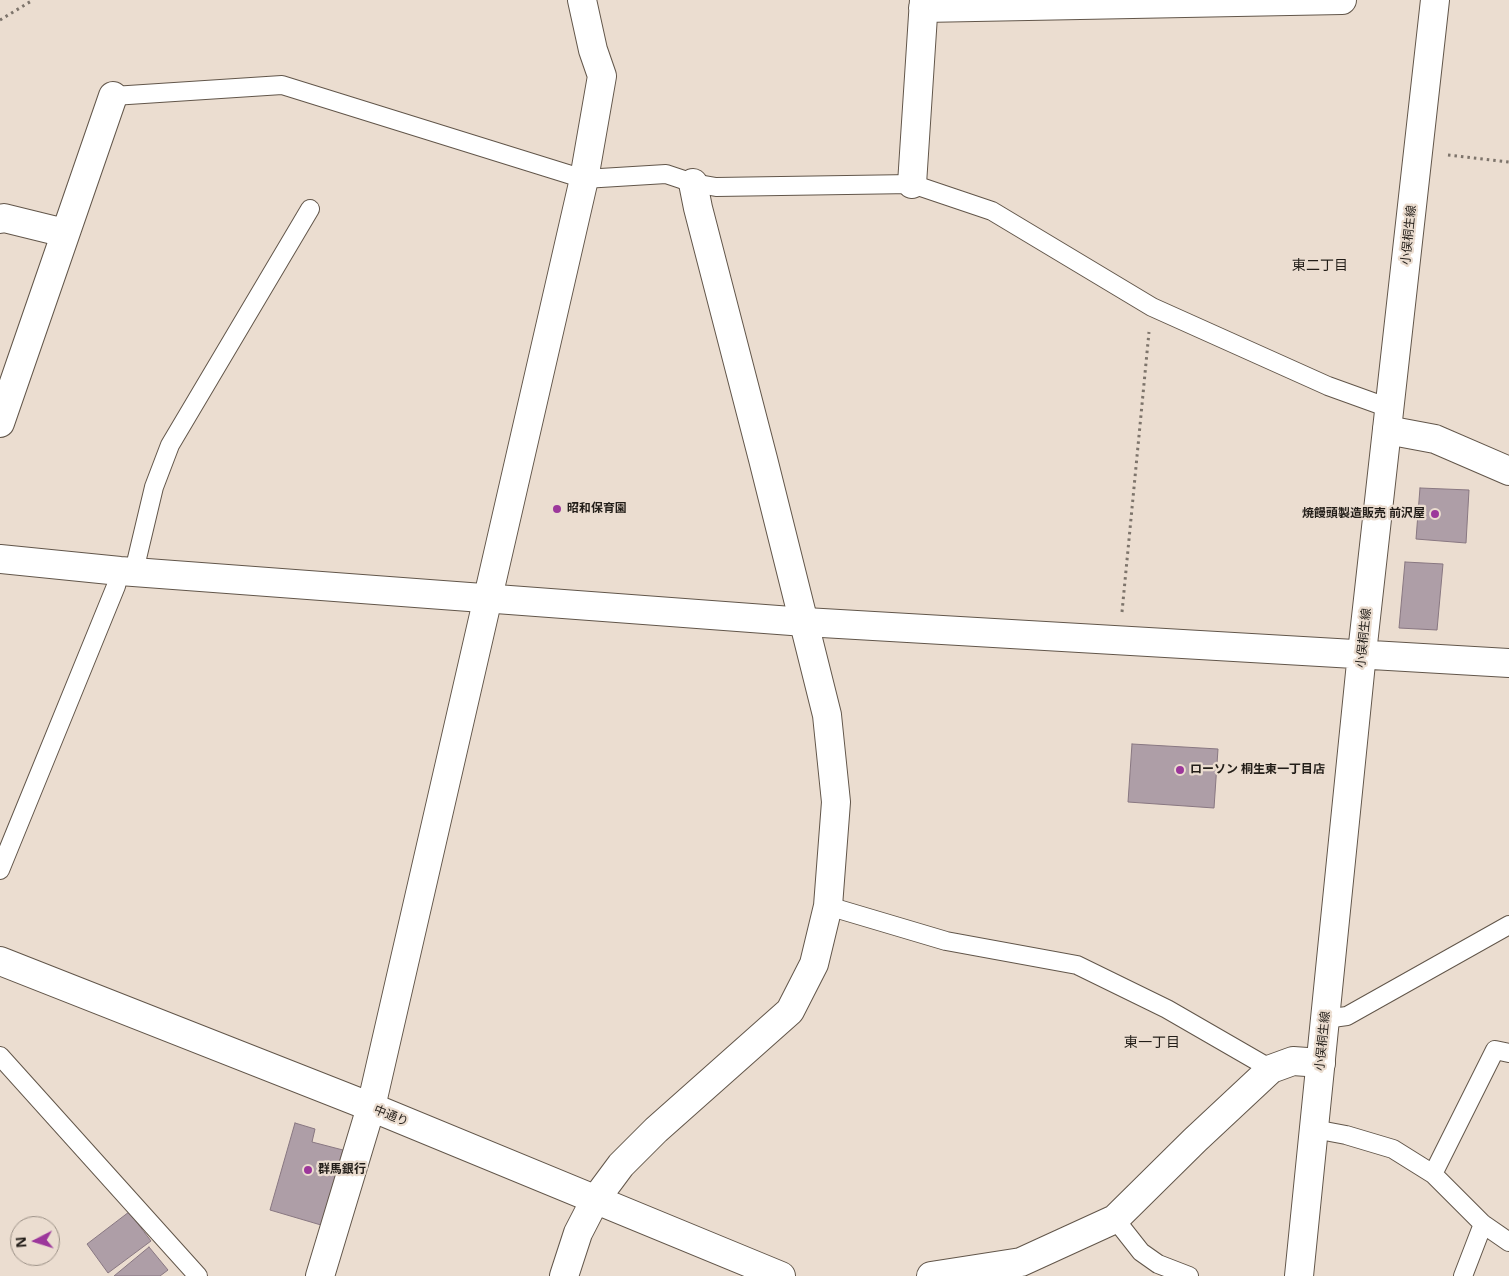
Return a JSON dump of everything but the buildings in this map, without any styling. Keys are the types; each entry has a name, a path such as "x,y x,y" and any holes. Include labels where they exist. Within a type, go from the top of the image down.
{"street":[{"path":"320,1276 371,1107 584,179 602,76 593,50 582,0"},
{"path":"912,184 924,4 1342,0"},
{"name":"小俣桐生線","path":"1300,1276 1362,653 1435,0"},
{"path":"0,423 64,233 113,96"},
{"path":"564,1276 578,1233 595,1200 621,1165 656,1130 790,1012 814,964 828,906 836,802 828,715 693,183"},
{"path":"0,219 4,218 64,233"},
{"path":"1388,419 1509,471"},
{"path":"0,558 127,571 805,622 1509,662"},
{"name":"中通り","path":"0,961 371,1107 781,1276"},
{"path":"931,1276 1021,1262 1115,1219 1271,1069 1293,1061 1321,1063"}],"lane":[{"path":"113,96 282,85 584,179 666,174 693,183 716,187 912,184 992,211 1152,307 1328,386 1388,419"},
{"path":"0,870 116,586 127,571 154,487 170,445 310,208"},
{"path":"828,906 946,941 1077,965 1167,1009 1271,1069"},
{"path":"1325,1019 1347,1016 1509,925"},
{"path":"1433,1174 1495,1050 1509,1053"},
{"path":"0,1056 198,1276"},
{"path":"1314,1129 1346,1135 1393,1149 1433,1174 1482,1224 1509,1242"},
{"path":"1115,1219 1141,1252 1158,1264 1189,1276"},
{"path":"1463,1276 1482,1224"}],"path":[{"path":"0,20 33,0"},
{"path":"1446,154 1509,162"},
{"path":"1120,640 1152,307"}],"place":[{"name":"昭和保育園","path":"557,509"},
{"name":"焼饅頭製造販売 前沢屋","path":"1435,514"},
{"name":"ローソン 桐生東一丁目店","path":"1180,770"},
{"name":"群馬銀行","path":"308,1170"}],"district":[{"name":"東二丁目","path":"1320,266"},
{"name":"東一丁目","path":"1152,1043"}]}
